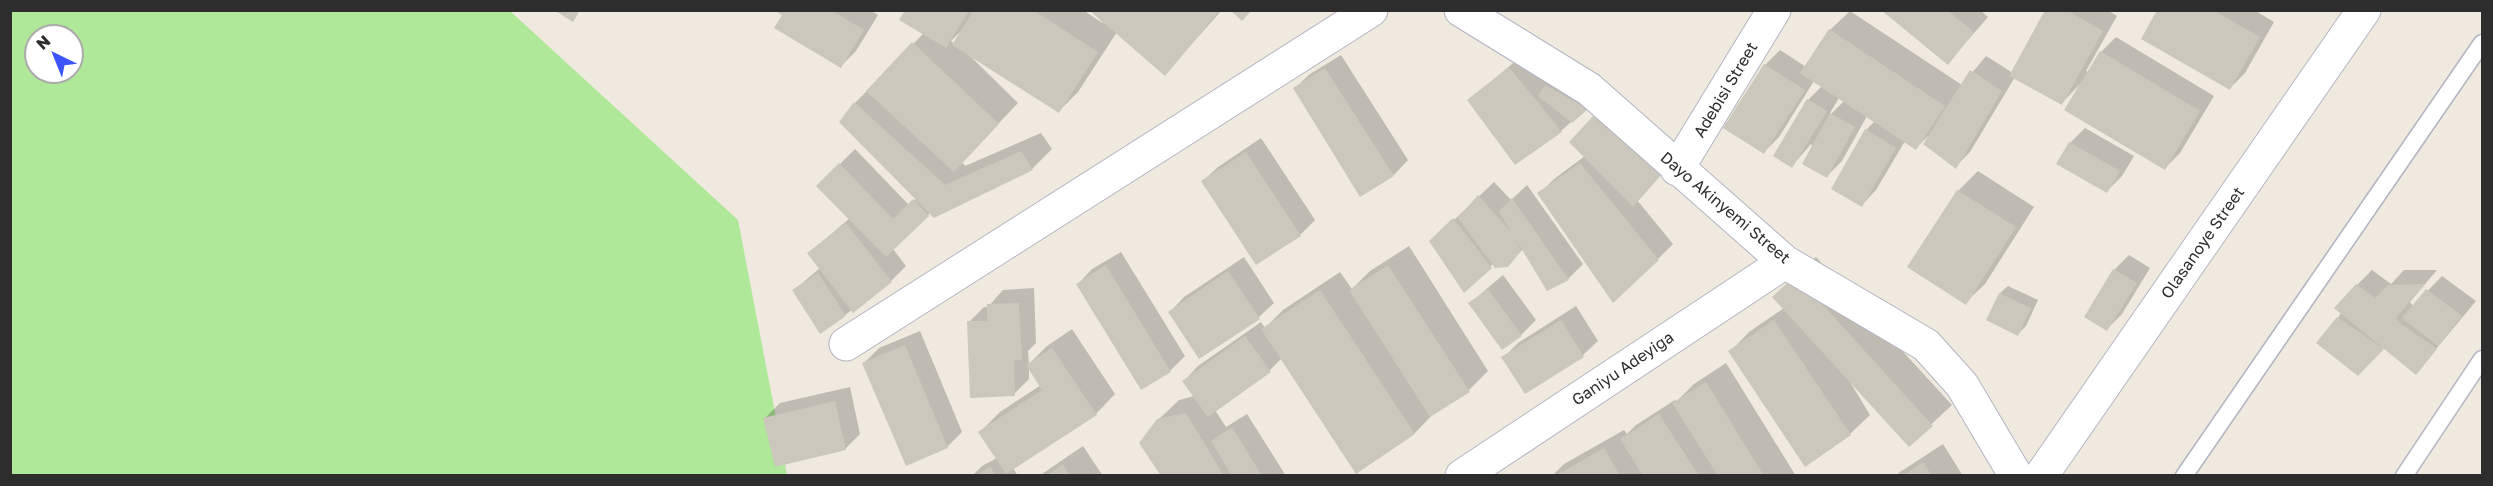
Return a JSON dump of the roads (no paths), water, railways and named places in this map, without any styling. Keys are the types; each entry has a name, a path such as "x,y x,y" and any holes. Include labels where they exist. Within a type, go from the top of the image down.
{"street":[{"path":"846,344 1371,10"},
{"name":"Dayo Akinyemi Street","path":"1461,10 1589,89 1677,170 1785,262 1926,345 1962,385 2016,476"},
{"name":"Adebisi Street","path":"1677,170 1774,10"},
{"name":"Olasanoye Street","path":"2041,476 2358,13"},
{"name":"Ganiyu Adeyiga","path":"1462,476 1785,262"}],"lane":[{"path":"2184,476 2482,43"},
{"path":"2404,476 2482,359"}]}
